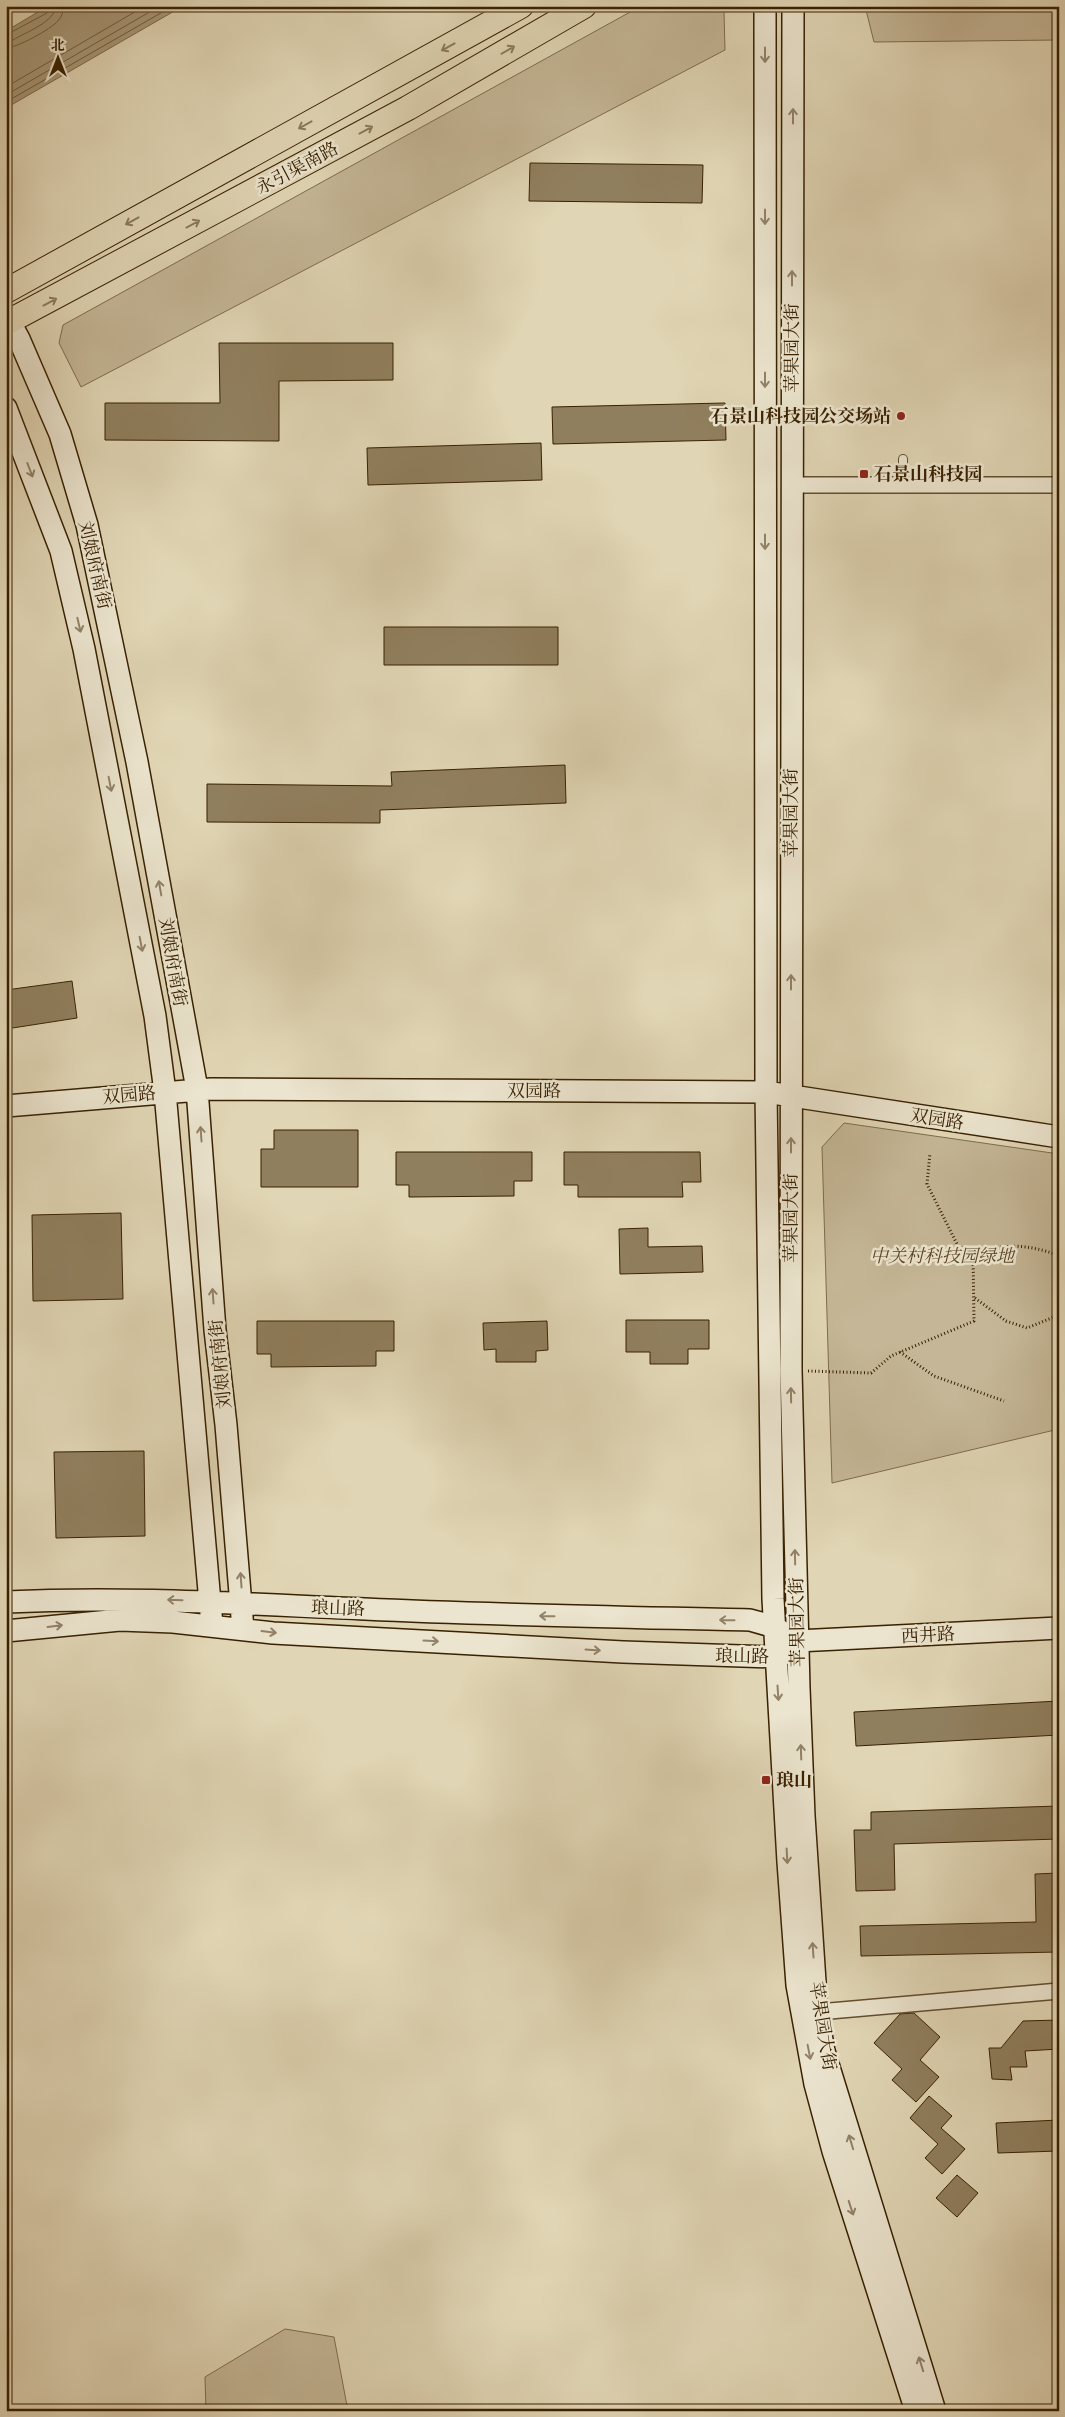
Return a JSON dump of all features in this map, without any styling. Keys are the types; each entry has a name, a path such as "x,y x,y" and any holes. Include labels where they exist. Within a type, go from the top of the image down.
{"main road":[{"name":"永引渠南路","path":"6,290 521,6"},
{"name":"永引渠南路","path":"8,320 408,108 584,6"},
{"name":"苹果园大街","path":"765,6 766,1092 774,1627 788,1862 797,1986 809,2013 832,2080 935,2411"},
{"name":"苹果园大街","path":"793,6 791,1370 797,1641 809,2013 815,2084 833,2151 916,2411"},
{"name":"刘娘府南街","path":"8,320 60,434 87,525 137,762 198,1090 215,1330 226,1425 243,1629"},
{"name":"刘娘府南街","path":"6,408 61,551 84,649 155,1016 165,1092 212,1625"},
{"name":"双园路","path":"6,1106 198,1090 766,1092 1059,1137"},
{"name":"琅山路","path":"6,1602 75,1598 488,1614 750,1620 774,1627 797,1641 776,1658 623,1652 274,1633 212,1625 120,1620 6,1631"},
{"name":"西井路","path":"797,1641 1059,1628"}],"street":[{"path":"792,485 1059,485"},
{"path":"809,2013 1059,1991"}],"lane":[{"path":"903,459 903,484"}],"path":[{"path":"930,1153 927,1184 958,1246 973,1254 1008,1245 1033,1247 1058,1256"},
{"path":"791,1370 871,1373 891,1356 974,1321 973,1254"},
{"path":"974,1298 1006,1321 1027,1328 1059,1315"},
{"path":"899,1352 934,1376 1004,1401"}],"green space":[{"path":"641,6 720,6 724,12 725,50 81,387 59,343 63,325"},
{"path":"865,6 1059,6 1059,40 874,42"},
{"name":"中关村科技园绿地","path":"844,1123 1059,1154 1059,1429 832,1483 822,1147"},
{"path":"285,2329 334,2337 348,2411 206,2411 205,2377"}],"water":[{"path":"48,6 183,6 6,108 6,31"}],"building":[{"path":"530,163 703,165 702,203 529,201"},
{"path":"219,343 393,343 393,380 279,381 279,441 105,440 105,403 220,403"},
{"path":"725,403 726,440 553,444 552,407"},
{"path":"541,443 542,480 368,485 367,448"},
{"path":"384,627 558,627 558,665 384,665"},
{"path":"565,765 566,803 380,810 380,823 207,822 207,784 392,786 391,772"},
{"path":"72,981 77,1018 6,1029 6,990"},
{"path":"274,1130 358,1130 358,1187 261,1187 261,1149 274,1149"},
{"path":"396,1152 532,1152 532,1181 514,1181 514,1196 409,1197 409,1185 396,1185"},
{"path":"564,1152 700,1152 701,1182 682,1182 683,1197 578,1197 578,1185 564,1185"},
{"path":"121,1213 123,1299 33,1301 32,1215"},
{"path":"648,1228 648,1247 702,1246 703,1272 620,1274 619,1229"},
{"path":"626,1320 709,1320 709,1349 688,1349 688,1364 650,1364 650,1352 626,1352"},
{"path":"257,1321 394,1321 394,1351 376,1351 376,1366 271,1367 271,1354 257,1354"},
{"path":"547,1321 548,1350 536,1351 536,1362 496,1362 496,1349 484,1350 483,1323"},
{"path":"144,1451 145,1536 56,1538 54,1452"},
{"path":"1059,1701 1059,1735 856,1746 854,1712"},
{"path":"1059,1806 1059,1839 894,1844 895,1890 856,1891 854,1830 871,1830 871,1812"},
{"path":"1059,1873 1059,1952 861,1956 860,1926 1036,1922 1035,1874"},
{"path":"914,2013 940,2037 920,2060 939,2077 916,2102 892,2080 902,2069 874,2043 900,2014"},
{"path":"1059,2020 1059,2049 1025,2051 1027,2067 1010,2067 1012,2080 992,2079 989,2048 1001,2048 1023,2021"},
{"path":"929,2096 952,2116 941,2128 965,2149 942,2174 925,2158 938,2144 910,2118"},
{"path":"1059,2120 1059,2151 998,2153 996,2123"},
{"path":"957,2175 978,2193 957,2217 936,2198"}],"place":[{"name":"石景山科技园公交场站","path":"901,416"},
{"name":"石景山科技园","path":"864,474"},
{"name":"琅山","path":"766,1780"}]}
